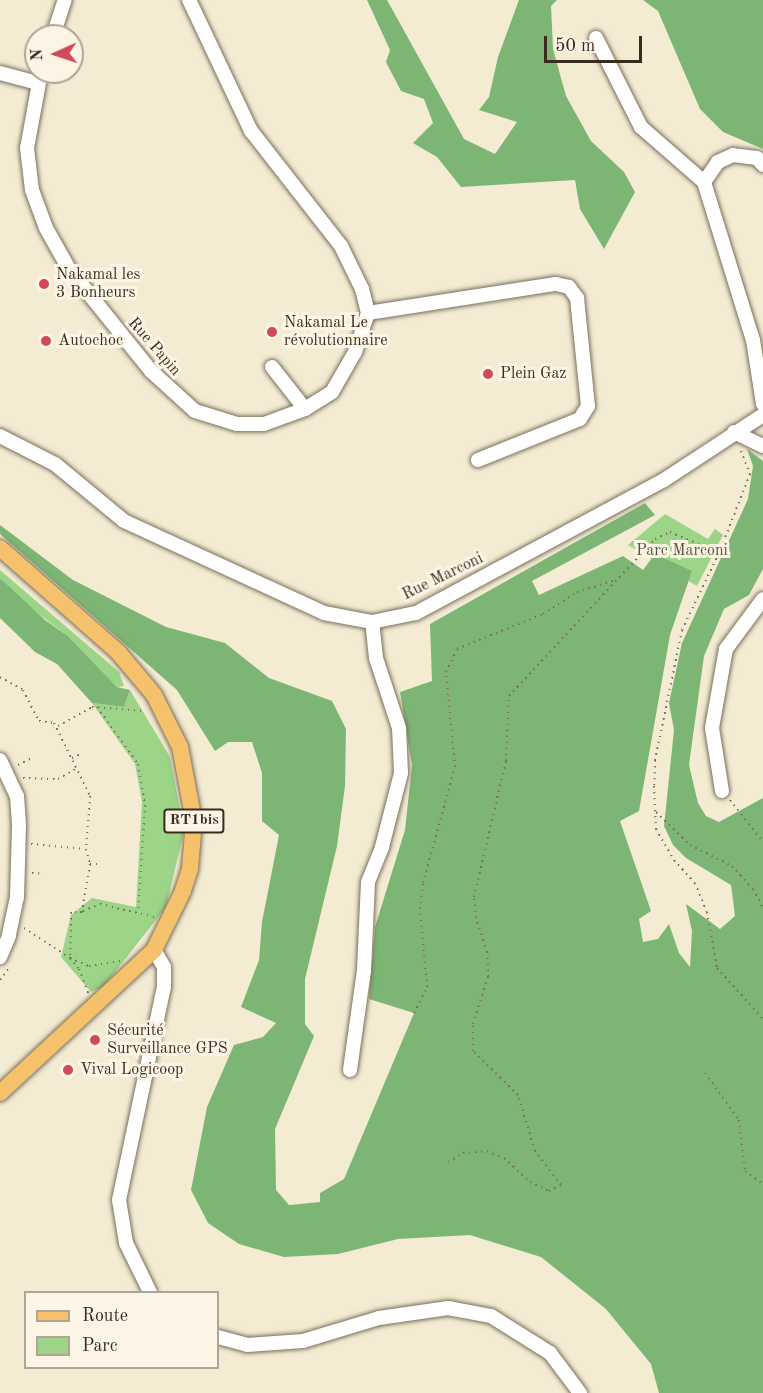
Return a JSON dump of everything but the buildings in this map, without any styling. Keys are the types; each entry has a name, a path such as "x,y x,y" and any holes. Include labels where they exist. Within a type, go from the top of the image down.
{"main road":[{"name":"RT1bis","path":"0,548 118,652 154,695 180,747 192,797 190,869 172,919 154,950 0,1093"}],"street":[{"path":"57,24 65,0"},
{"path":"189,0 251,131 341,246 362,289 368,313 556,284 569,287 577,298 588,406 580,419 478,460"},
{"path":"596,38 641,127 704,182 753,340 763,404"},
{"name":"Rue Papin","path":"0,73 24,76"},
{"name":"Rue Papin","path":"38,84 27,148 32,190 46,228 69,269 140,358 181,401 213,418 237,424 264,424 305,409 332,392 355,352 368,313"},
{"path":"704,182 718,162 733,155 757,158 763,165"},
{"path":"272,367 305,409"},
{"name":"Rue Marconi","path":"0,436 55,464 124,521 324,613 372,622 416,613 664,480 763,415"},
{"path":"734,432 763,446"},
{"path":"722,791 712,728 726,649 763,599"},
{"path":"350,1070 364,970 368,882 382,847 401,773 399,728 376,658 372,622"},
{"path":"0,760 17,796 19,826 17,897 9,936 0,957"},
{"path":"149,1291 126,1243 119,1200 164,987 164,967 154,950"},
{"path":"219,1336 247,1345 303,1341 379,1318 448,1308 491,1316 550,1353 580,1393"}],"path":[{"path":"448,1162 463,1154 487,1151 504,1158 530,1182 549,1191 561,1185 535,1151 518,1095 473,1051 473,1024 488,977 487,952 476,918 474,897 506,761 509,696 655,539 670,531 719,554"},
{"path":"414,1013 427,987 420,909 423,883 455,767 446,672 457,649 543,614 577,592 616,581"},
{"path":"0,677 23,690 39,721 54,723 90,796 86,849 90,864 82,912"},
{"path":"147,704 153,714"},
{"path":"56,727 97,707 146,711"},
{"path":"97,707 138,764 145,805 138,914"},
{"path":"72,758 81,754"},
{"path":"15,767 32,758"},
{"path":"21,778 58,779 77,768"},
{"path":"722,791 763,843"},
{"path":"655,811 690,845 732,866 753,889 763,908"},
{"path":"31,844 86,849"},
{"path":"90,864 99,864"},
{"path":"29,872 44,874"},
{"path":"97,989 88,997 80,969 70,958 71,912 82,912 100,904 159,919"},
{"path":"23,928 70,958 89,966 127,960 120,967"},
{"path":"705,1073 740,1120 745,1171 763,1184"}],"green space":[{"path":"367,0 387,0 464,139 495,154 517,122 479,110 489,97 498,57 519,0 557,0 551,6 553,49 566,96 591,141 624,172 635,192 604,249 580,209 575,180 461,187 437,157 413,143 433,123 424,99 401,91 386,62 390,50"},
{"path":"643,0 763,0 763,149 723,132 700,109 658,11"},
{"path":"747,449 763,461 763,569 749,595 724,609 704,656 689,765 698,803 706,816 719,822 763,798 763,1393 659,1393 651,1364 606,1309 541,1257 470,1235 398,1239 338,1254 284,1257 239,1244 208,1223 191,1190 207,1107 234,1045 263,1037 276,1023 241,1007 259,960 262,922 279,835 262,821 262,773 252,742 228,742 215,751 177,690 0,534 0,525 73,580 166,627 225,643 269,678 332,701 346,729 345,786 337,846 305,979 305,1024 314,1036 275,1129 276,1190 289,1205 320,1202 320,1193 344,1179 414,1013 369,999 375,927 405,830 412,765 400,692 432,681 430,624 645,503 655,515 532,581 539,595 623,556 643,570 655,554 692,571 670,635 639,811 620,821 651,911 639,919 643,942 658,939 669,924 679,953 690,967 692,931 686,904 720,929 735,916 731,885 686,858 673,845 664,826 674,730 669,703 682,643 748,499 753,466"},
{"name":"Parc Marconi","path":"665,514 708,539 715,529 723,535 697,586 628,545"},
{"path":"0,570 119,672 124,686 117,687 68,636 28,606 0,578"},
{"path":"0,578 45,620 68,636 117,687 130,690 124,707 92,703 57,664 35,652 0,618"},
{"path":"130,690 170,757 184,831 166,907 104,986 91,992 61,957 71,915 92,898 136,907 142,802 135,764 92,703 124,707"}],"place":[{"name":"Nakamal les 3 Bonheurs","path":"44,284"},
{"name":"Nakamal Le révolutionnaire","path":"272,332"},
{"name":"Autochoc","path":"46,341"},
{"name":"Plein Gaz","path":"488,374"},
{"name":"Sécurité Surveillance GPS","path":"95,1040"},
{"name":"Vival Logicoop","path":"68,1070"}]}
